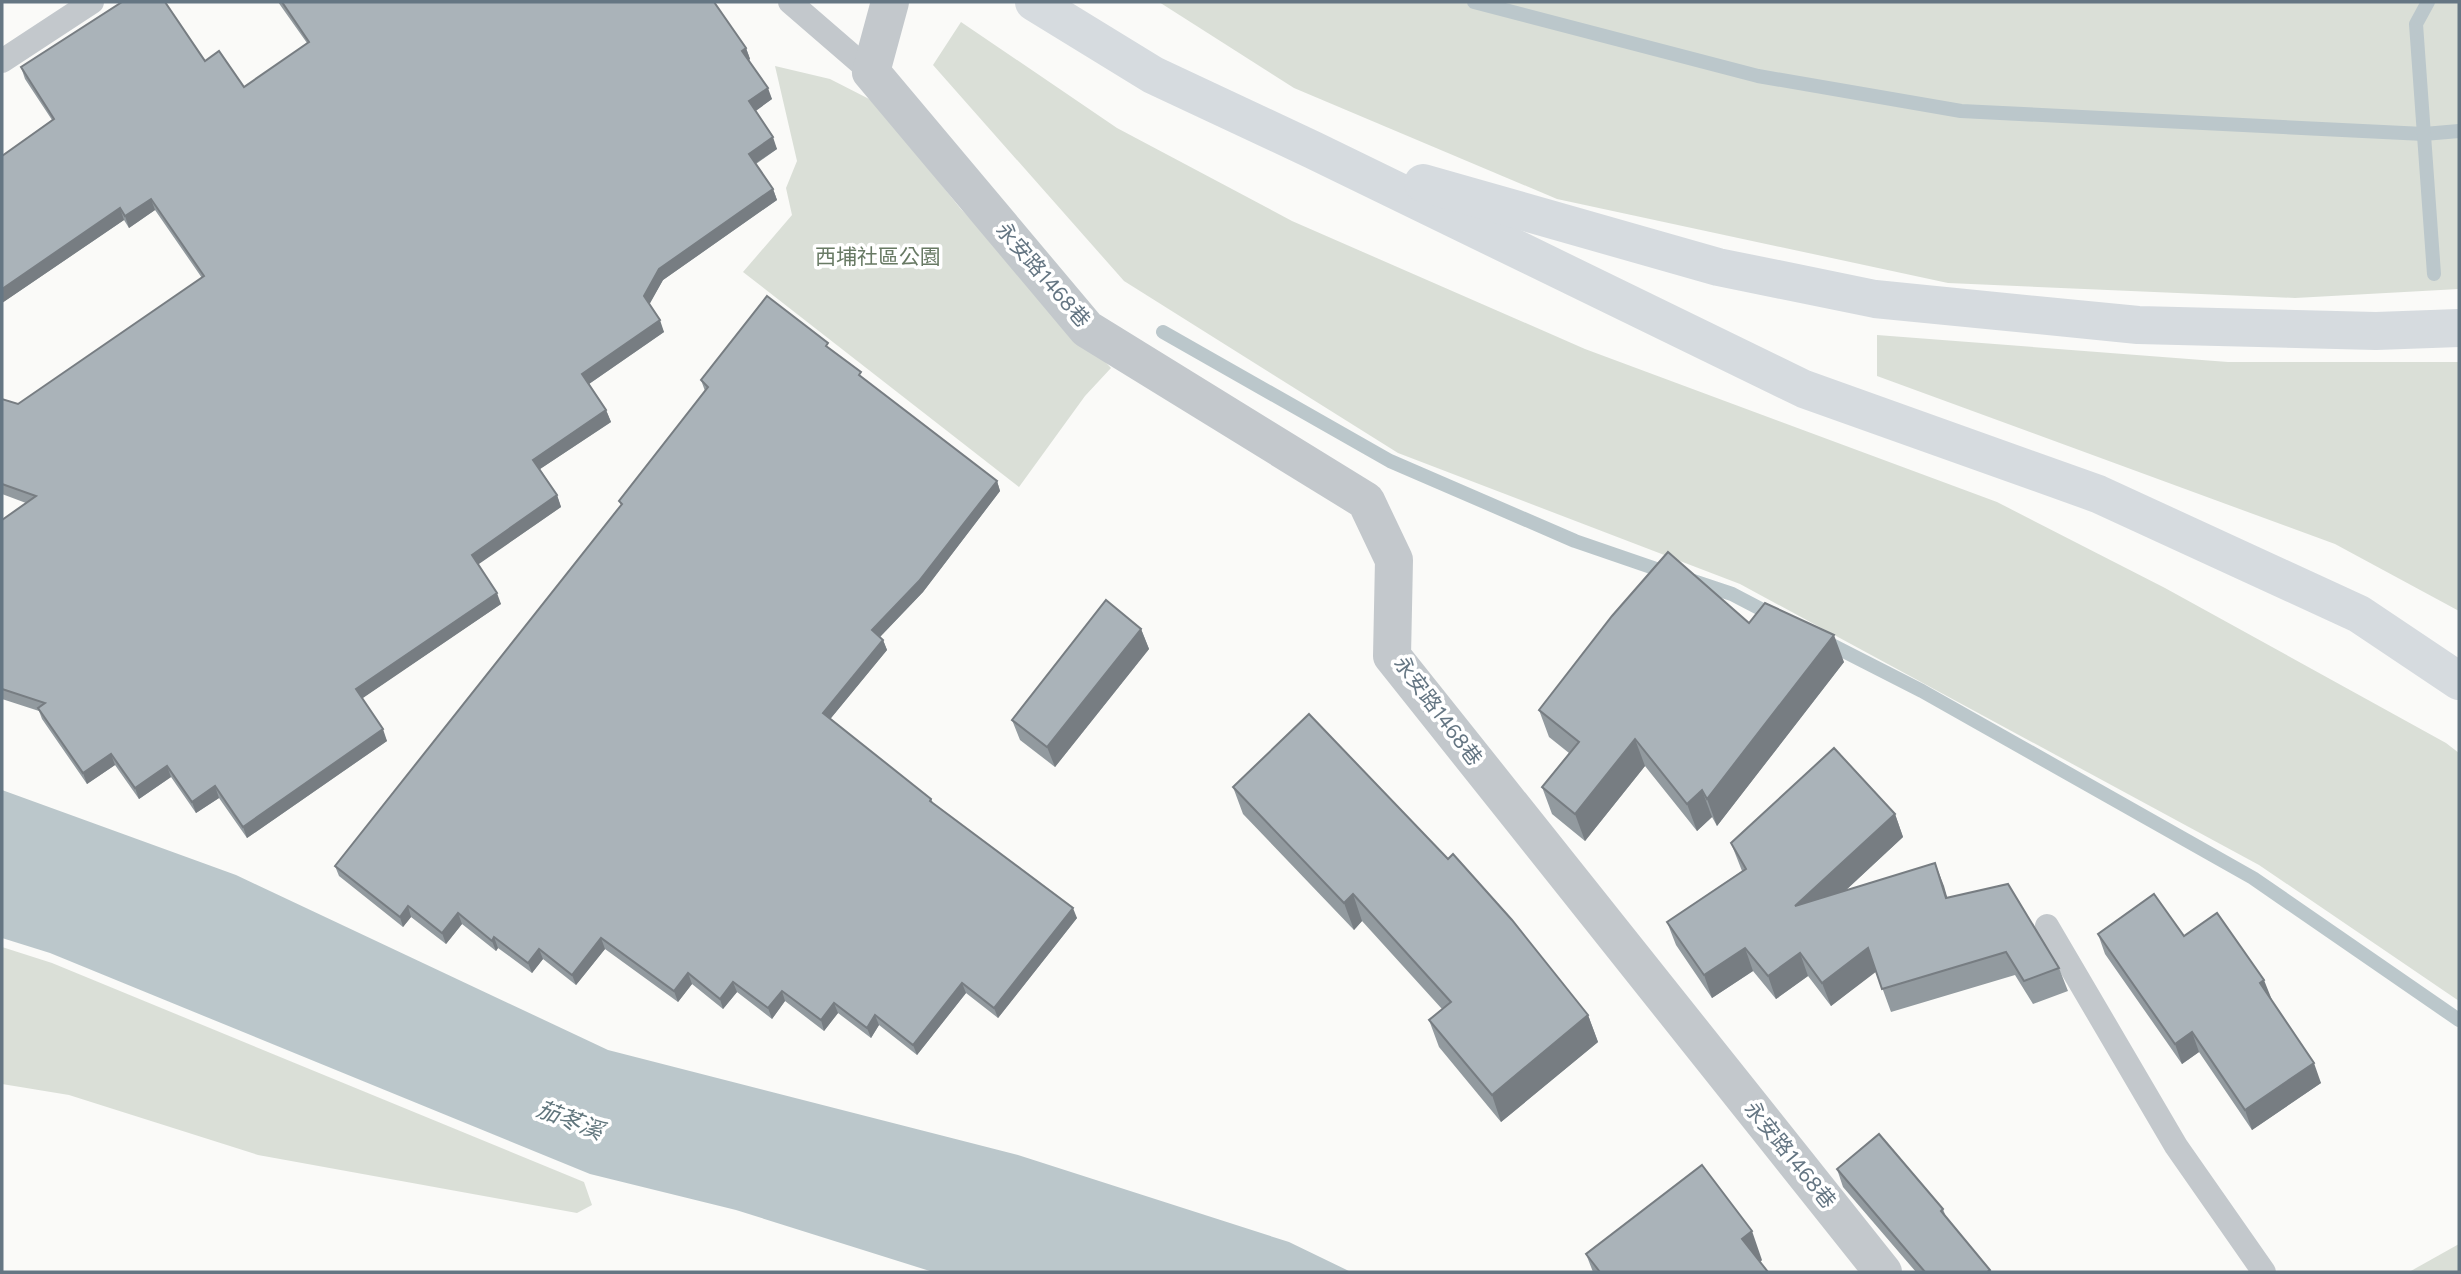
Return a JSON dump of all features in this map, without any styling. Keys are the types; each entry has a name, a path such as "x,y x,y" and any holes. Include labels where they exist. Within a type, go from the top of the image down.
{"highway":[{"path":"1034,2 1153,75 1313,150 1804,390 2098,494 2346,608 2459,681"},
{"path":"1313,150 1718,267 1875,299 2138,325 2376,331 2459,328"}],"street":[{"path":"871,72 890,2"},
{"name":"永安路1468巷","path":"871,72 1087,329 1366,501 1394,560 1392,656 1883,1272"}],"lane":[{"path":"2,61 92,2"},
{"path":"790,2 871,72"},
{"path":"2047,926 2176,1146 2264,1272"}],"green space":[{"path":"1159,2 2459,2 2459,289 2295,298 1948,283 1557,199 1294,88"},
{"path":"961,22 1117,128 1292,221 1585,349 1997,502 2165,588 2446,743 2459,753 2459,1001 2259,865 1740,584 1398,453 1124,281 933,65"},
{"name":"西埔社區公園","path":"775,66 830,79 875,102 960,208 1111,368 1085,396 1019,487 743,272 792,215 786,188 797,161"},
{"path":"1877,335 2228,362 2459,362 2459,611 2335,544 1877,376"},
{"path":"2,947 52,963 584,1182 592,1205 577,1213 258,1155 69,1095 2,1084"},
{"path":"2459,1244 2459,1272 2409,1272"}],"water":[{"name":"茄苳溪","path":"2,790 236,875 608,1050 1018,1155 1289,1242 1351,1272 933,1272 736,1210 590,1174 50,953 2,938"}],"building":[{"path":"122,2 165,2 205,61 219,51 244,87 309,42 282,2 714,2 746,48 742,51 768,88 749,101 773,137 749,154 773,189 659,269 644,296 660,320 582,374 606,410 533,460 557,495 472,555 497,593 356,689 383,729 243,827 215,786 192,802 167,766 135,788 111,754 83,773 38,708 45,703 2,689 2,520 36,496 2,484 2,399 18,404 204,276 151,199 125,216 120,208 2,289 2,156 54,119 21,67"},
{"path":"767,296 828,343 826,346 861,372 859,375 997,481 919,581 872,630 883,640 823,713 931,799 930,801 1073,908 994,1008 962,983 913,1045 875,1015 867,1028 834,1003 821,1020 782,991 768,1008 733,982 720,999 688,973 674,991 601,938 572,975 539,949 528,963 494,937 492,941 458,913 442,933 408,906 400,917 335,866 622,504 619,501 708,387 701,380"},
{"path":"1668,552 1749,623 1765,603 1834,635 1707,799 1702,790 1687,804 1635,739 1575,814 1542,787 1579,742 1539,710 1612,616"},
{"path":"1106,600 1141,629 1047,747 1012,720"},
{"path":"1309,714 1448,859 1453,854 1512,920 1588,1015 1492,1095 1429,1020 1451,1002 1353,894 1344,903 1233,787"},
{"path":"1834,748 1895,814 1795,906 1935,863 1946,898 2008,884 2059,968 2024,981 2006,952 1882,989 1868,948 1822,983 1800,953 1768,976 1745,948 1704,975 1667,922 1746,869 1731,843"},
{"path":"2154,894 2184,936 2217,913 2264,980 2260,983 2314,1063 2245,1110 2192,1032 2175,1044 2098,934"},
{"path":"1879,1134 1943,1209 1941,1211 1990,1270 1925,1272 1837,1169"},
{"path":"1702,1165 1752,1231 1742,1239 1768,1272 1600,1272 1586,1254"}],"waterway":[{"path":"1474,2 1758,76 1961,111 2424,134 2459,131"},
{"path":"2428,2 2416,24 2434,274"},
{"path":"1163,332 1390,461 1575,541 1671,574"},
{"path":"1690,580 1732,594 1778,618"},
{"path":"1824,641 1922,691 2253,878 2459,1020"}]}
